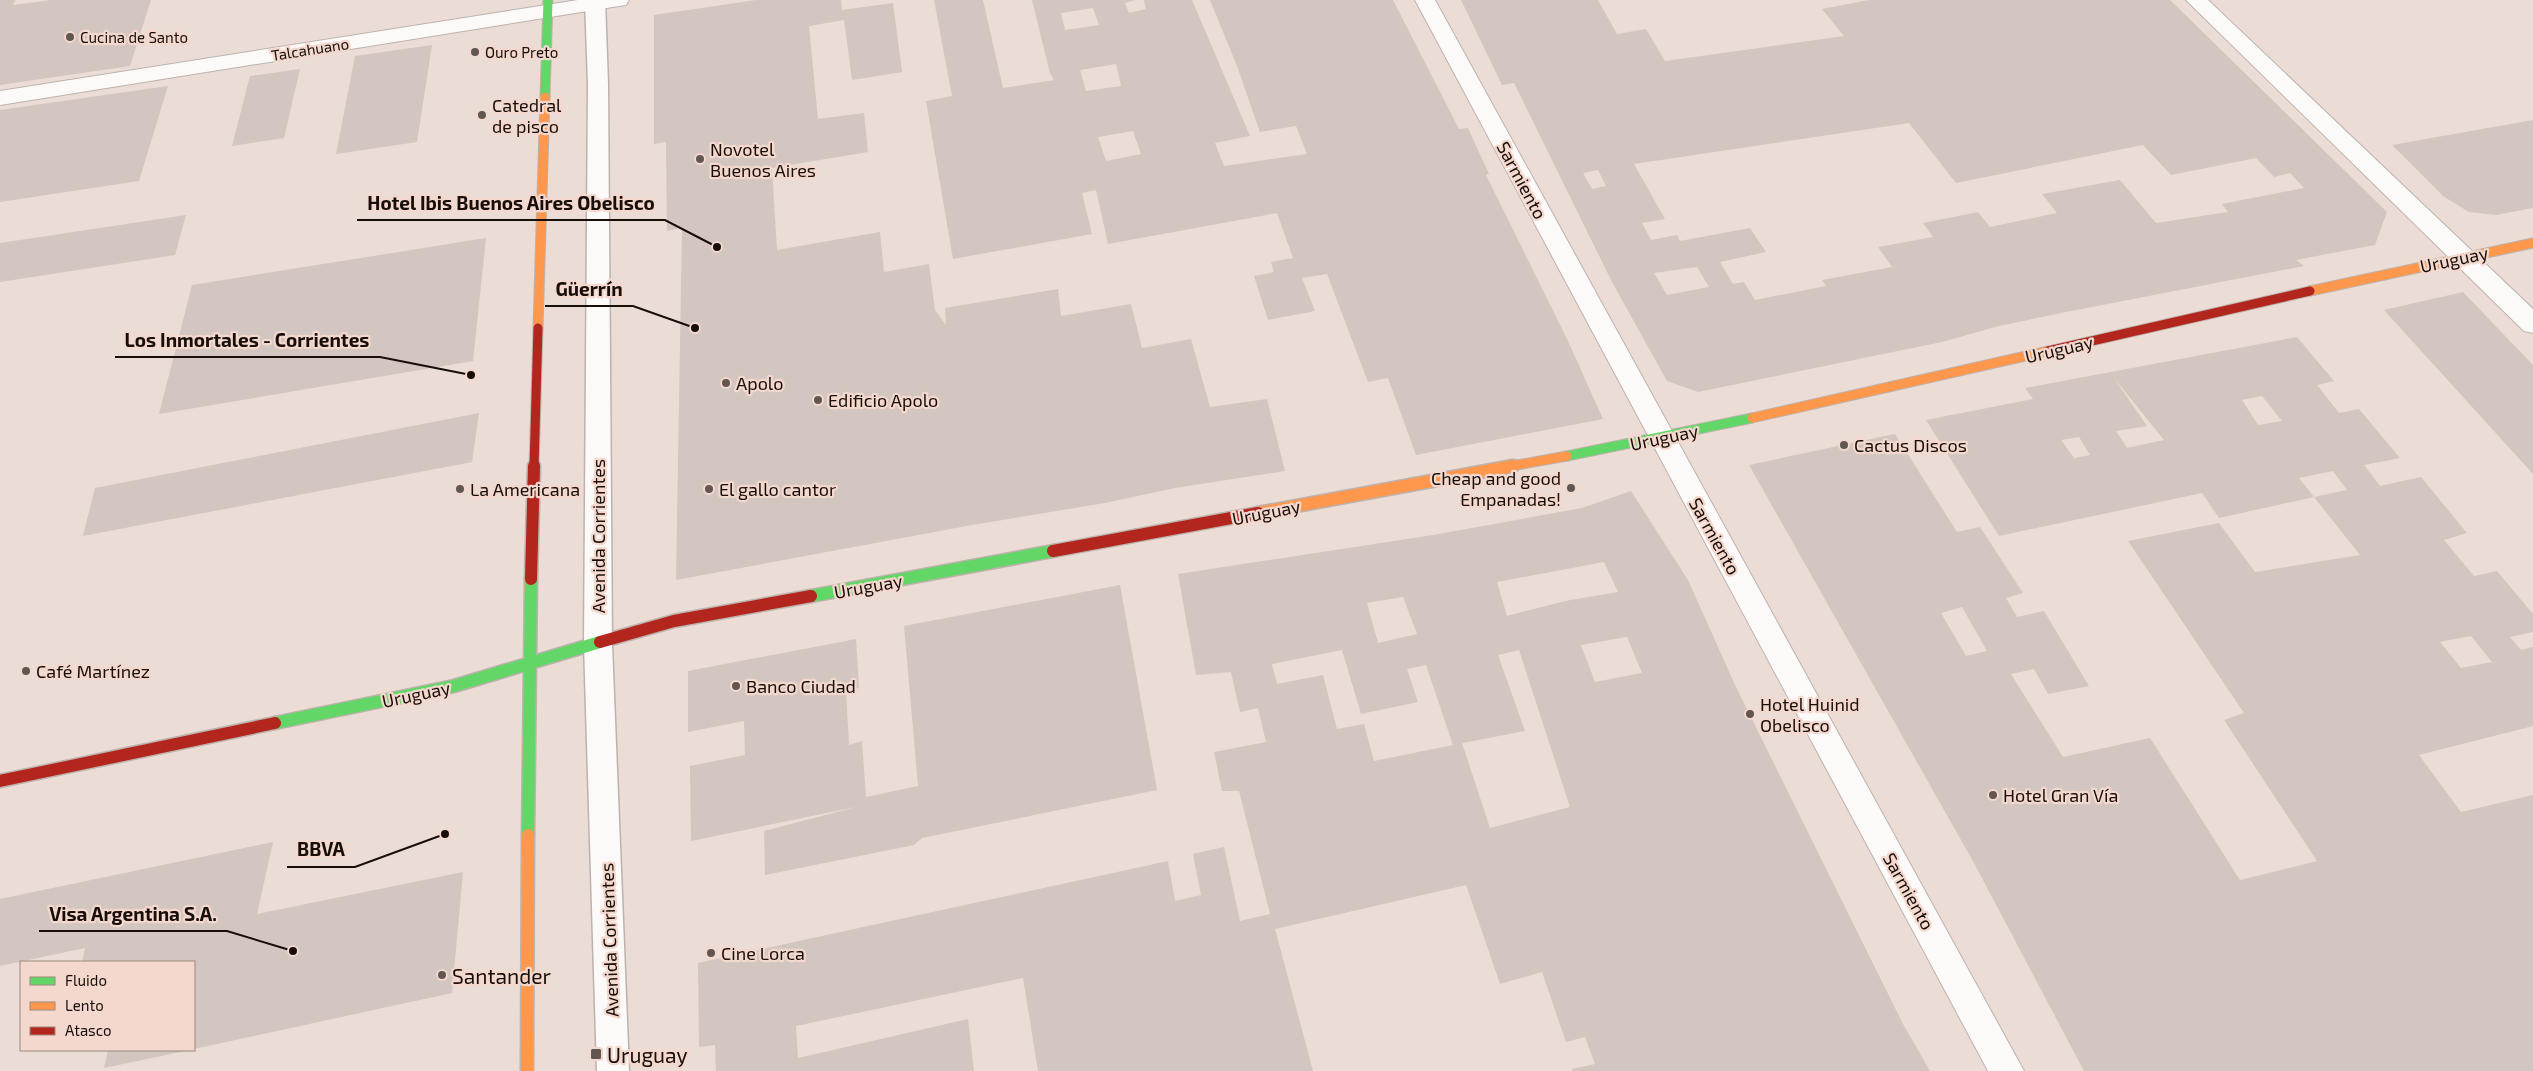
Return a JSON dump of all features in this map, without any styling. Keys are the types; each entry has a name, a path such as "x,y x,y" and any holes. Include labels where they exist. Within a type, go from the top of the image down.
{"street":[{"name":"Talcahuano","path":"0,98 548,6 619,0"},
{"name":"Sarmiento","path":"1425,0 2007,1071"},
{"path":"2196,0 2465,256 2533,324"},
{"path":"528,1071 528,662 548,6"},
{"name":"Uruguay","path":"0,781 454,686 528,662 674,622 1662,438 2465,256 2533,243"}],"lane":[{"name":"Avenida Corrientes","path":"595,2 598,94 598,644 613,1071"}],"building":[{"path":"0,0 15,0 13,5 51,0 151,0 130,66 0,85"},
{"path":"756,0 841,0 842,10 893,3 902,72 852,80 844,20 809,26 818,119 864,113 868,152 772,168 777,250 880,232 884,272 929,264 935,310 946,325 945,308 1058,289 1061,316 1131,304 1142,348 1191,339 1210,407 1267,399 1285,471 1175,488 1105,503 972,525 676,580 682,228 667,231 666,142 654,144 654,15"},
{"path":"934,0 983,0 1003,88 1054,80 1050,73 1032,0 1136,0 1125,3 1129,13 1146,9 1144,0 1192,0 1250,136 1215,143 1224,166 1307,154 1296,126 1260,132 1237,66 1210,0 1393,0 1459,129 1468,128 1489,174 1486,175 1568,341 1603,419 1416,455 1388,378 1368,382 1327,274 1302,278 1315,311 1268,320 1254,276 1274,272 1271,262 1293,258 1277,213 1108,244 1096,190 1082,193 1092,234 953,259 926,101 952,96","holes":["1093,8 1099,25 1065,30 1061,13","1116,64 1121,86 1086,91 1080,70","1133,131 1141,154 1106,161 1098,137"]},
{"path":"1461,0 1598,0 1617,34 1646,29 1665,61 1844,36 1822,9 1869,0 2170,0 2387,212 2375,245 2296,260 2304,266 2056,314 1999,326 1942,342 1698,392 1667,381 1612,282 1514,83 1502,85","holes":["1909,123 1956,183 2143,145 2171,175 2256,158 2274,177 2290,173 2304,188 2222,204 2228,212 2156,223 2120,180 2042,194 2057,213 1990,227 1978,212 1923,223 1933,237 1878,247 1892,267 1822,280 1826,286 1755,300 1744,282 1733,284 1720,262 1766,252 1750,228 1680,241 1677,235 1651,240 1642,223 1665,219 1634,164","1598,170 1606,186 1592,189 1583,173","1697,267 1709,287 1667,295 1654,273"]},
{"path":"432,45 417,142 336,154 355,56"},
{"path":"300,69 284,138 232,146 250,76"},
{"path":"168,86 139,181 0,202 0,110"},
{"path":"2533,120 2533,208 2496,215 2469,212 2443,196 2392,145"},
{"path":"186,215 175,255 0,282 0,243"},
{"path":"486,238 473,361 159,414 192,285"},
{"path":"2463,292 2533,365 2533,474 2384,310"},
{"path":"2297,337 2334,381 2317,385 2339,413 2359,409 2400,458 2364,465 2380,486 2421,477 2467,533 2444,540 2474,576 2497,571 2533,614 2533,632 2510,637 2521,650 2533,647 2533,726 2419,755 2461,812 2533,795 2533,1071 2084,1071 1974,863 1749,465 1895,434 1957,532 1980,527 2023,593 2006,598 2017,617 2044,611 2089,686 2048,694 2034,669 2011,674 2063,757 2150,738 2240,880 2317,861 2224,720 2244,713 2128,541 2219,523 2255,572 2360,555 2314,497 2219,518 2202,493 1999,536 1926,420 2033,399 2025,388","holes":["2114,378 2164,440 2127,448 2116,431 2147,426","2262,396 2282,421 2258,425 2242,400","2079,437 2090,455 2074,458 2061,440","2333,471 2347,490 2314,497 2299,478","1962,607 1987,651 1966,656 1941,613","2471,636 2492,662 2461,668 2440,642"]},
{"path":"479,413 472,462 83,536 95,488"},
{"path":"1631,491 1688,580 1735,685 1903,1024 1930,1071 1573,1071 1572,1069 1595,1064 1585,1037 1566,1042 1542,972 1500,984 1466,885 1275,929 1313,1071 1038,1071 1023,978 796,1026 798,1058 968,1019 974,1071 716,1071 715,1045 699,1047 698,963 1168,861 1175,901 1201,895 1193,854 1224,847 1240,921 1270,914 1239,791 1222,791 1214,752 1266,742 1258,708 1240,712 1231,672 1196,675 1178,574 1433,535 1582,508","holes":["1604,562 1618,592 1565,601 1507,616 1497,582","1403,597 1417,634 1378,643 1367,603","1627,637 1642,673 1595,682 1581,645","1342,650 1361,714 1418,702 1407,669 1426,665 1453,745 1374,761 1364,724 1337,729 1323,675 1277,684 1272,664","1519,650 1570,807 1490,828 1462,743 1525,731 1498,655"]},
{"path":"1120,585 1157,790 922,838 914,845 765,875 764,831 856,807 691,841 690,766 745,755 744,721 688,732 688,671 856,639 859,688 846,691 849,745 862,741 866,797 918,786 904,626"},
{"path":"273,842 257,914 463,872 452,993 195,1049 195,961 82,961 85,948 0,966 0,899"},
{"path":"108,1051 185,1051 104,1068"}],"traffic: fast":[{"path":"545,97 548,0"},
{"path":"1567,456 1752,418"},
{"path":"811,596 1053,551"},
{"path":"528,835 531,579"},
{"path":"275,723 454,686 600,642"}],"traffic: slow":[{"path":"538,328 545,97"},
{"path":"2310,291 2533,243"},
{"path":"1752,418 2048,351"},
{"path":"1258,513 1567,456"},
{"path":"527,1071 528,835"}],"traffic: jam":[{"path":"2048,351 2310,291"},
{"path":"531,579 538,328"},
{"path":"1053,551 1258,513"},
{"path":"600,642 674,621 811,596"},
{"path":"0,781 275,723"}],"place":[{"name":"Cucina de Santo","path":"70,37"},
{"name":"Ouro Preto","path":"475,52"},
{"name":"Catedral de pisco","path":"482,115"},
{"name":"Novotel Buenos Aires","path":"700,159"},
{"name":"Hotel Ibis Buenos Aires Obelisco","path":"717,247"},
{"name":"Güerrín","path":"695,328"},
{"name":"Los Inmortales - Corrientes","path":"471,375"},
{"name":"Apolo","path":"726,383"},
{"name":"Edificio Apolo","path":"818,400"},
{"name":"Cactus Discos","path":"1844,445"},
{"name":"Cheap and good Empanadas!","path":"1571,488"},
{"name":"La Americana","path":"460,489"},
{"name":"El gallo cantor","path":"709,489"},
{"name":"Café Martínez","path":"26,671"},
{"name":"Banco Ciudad","path":"736,686"},
{"name":"Hotel Huinid Obelisco","path":"1750,714"},
{"name":"Hotel Gran Vía","path":"1993,795"},
{"name":"BBVA","path":"445,834"},
{"name":"Visa Argentina S.A.","path":"293,951"},
{"name":"Cine Lorca","path":"711,953"},
{"name":"Santander","path":"442,975"},
{"name":"Uruguay","path":"596,1054"}]}
